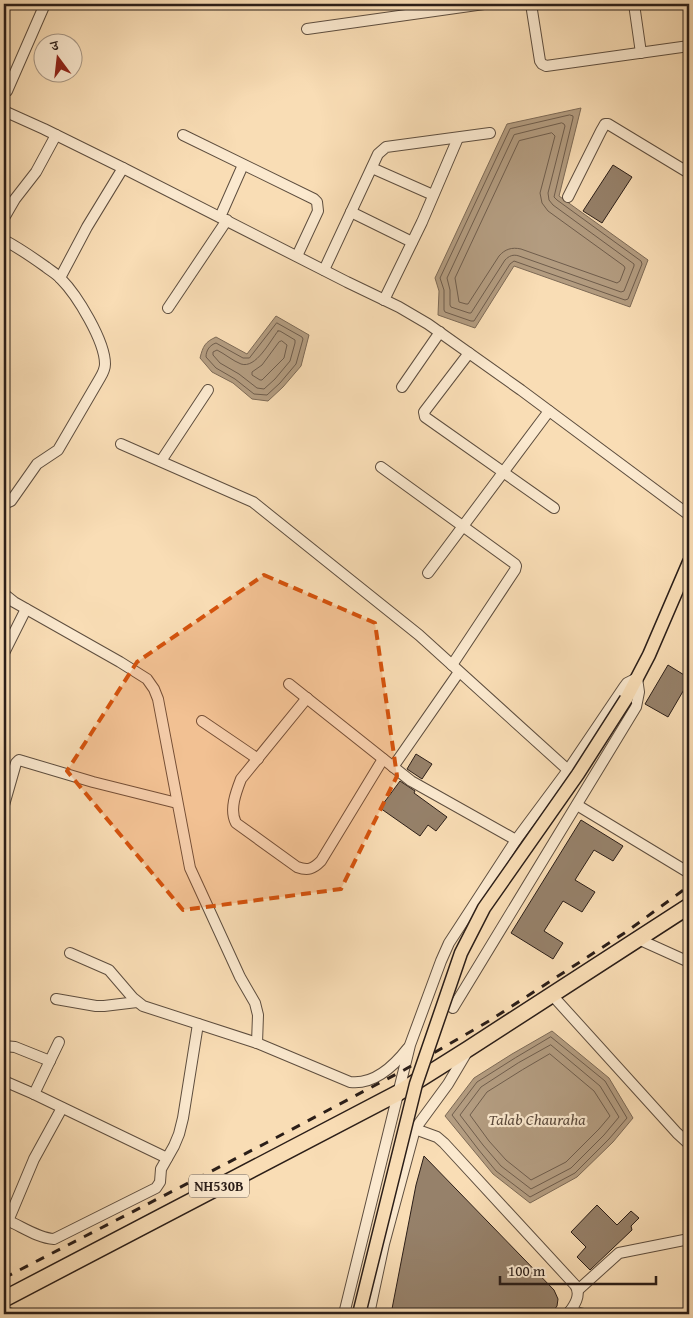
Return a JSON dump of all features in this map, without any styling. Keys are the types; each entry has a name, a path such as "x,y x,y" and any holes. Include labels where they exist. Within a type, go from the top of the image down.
{"highway":[{"name":"NH530B","path":"4,1299 398,1093 468,1050 689,906"}],"main road":[{"path":"359,1314 416,1084 460,952 484,908 578,774 626,699 649,655 689,562"}],"street":[{"path":"6,91 45,4"},
{"path":"307,29 425,8 484,4"},
{"path":"531,4 542,64 553,65 689,46"},
{"path":"634,4 641,53"},
{"path":"4,111 123,168 421,320 469,353 689,515"},
{"path":"568,197 605,124 608,124 689,173"},
{"path":"324,270 378,154 386,147 490,133"},
{"path":"4,218 15,199 36,172 56,135"},
{"path":"183,135 317,202 318,211 297,256"},
{"path":"384,300 458,138"},
{"path":"168,308 223,219 243,165"},
{"path":"60,278 87,227 123,168"},
{"path":"372,168 433,196"},
{"path":"351,212 412,242"},
{"path":"4,240 22,249 60,278 83,308 104,353 105,363 104,370 58,450 37,464 11,500 4,504"},
{"path":"402,387 440,332"},
{"path":"469,353 424,414 428,419 554,508"},
{"path":"161,461 208,390"},
{"path":"428,572 548,411"},
{"path":"120,444 253,502 419,635 568,770"},
{"path":"381,467 516,566 393,766"},
{"path":"4,594 14,602 120,662 147,679 151,684 158,699 190,868 240,977 255,1003 258,1015 257,1043"},
{"path":"4,654 26,609"},
{"path":"344,1314 410,1046 448,943 516,840 568,770 624,687 627,683 637,678 639,692 636,707 453,1008"},
{"path":"289,684 411,781 516,840"},
{"path":"307,698 241,779 232,813 236,823 297,867 309,870 321,861 383,759"},
{"path":"202,721 258,758"},
{"path":"4,805 16,762 19,760 93,782 177,803"},
{"path":"577,805 686,871"},
{"path":"638,940 689,962"},
{"path":"70,953 109,970 137,1002 143,1006 257,1043 350,1082 355,1083 376,1077 393,1066 410,1046"},
{"path":"552,995 689,1144"},
{"path":"56,999 96,1006 137,1002"},
{"path":"62,1108 34,1159 6,1220 52,1239 156,1188 160,1182 161,1168 168,1158 179,1134 198,1024"},
{"path":"34,1094 59,1042"},
{"path":"4,1046 15,1047 50,1061"},
{"path":"369,1314 384,1244 415,1129 448,1084 468,1050"},
{"path":"4,1081 168,1158"},
{"path":"415,1129 437,1137 444,1143 578,1290 578,1296 569,1312 584,1314"},
{"path":"578,1290 619,1254 689,1239"},
{"path":"4,1311 12,1314"}],"highlighted area":[{"path":"264,575 375,623 397,776 341,889 183,910 67,771 137,662"}],"water":[{"path":"581,108 559,196 648,260 630,307 514,266 475,328 438,315 439,291 435,278 507,124"},
{"path":"276,316 309,335 301,366 268,401 252,399 233,383 212,372 200,358 205,345 216,337 247,354"},
{"name":"Talab Chauraha","path":"552,1031 609,1078 633,1118 613,1142 577,1177 530,1203 493,1174 445,1116 474,1078"}],"building":[{"path":"613,165 632,177 602,223 583,211"},
{"path":"668,665 689,678 689,681 668,717 645,704"},
{"path":"416,754 432,764 422,779 407,769"},
{"path":"400,781 447,817 436,831 428,825 420,836 380,808"},
{"path":"581,820 623,846 613,861 594,850 575,880 595,892 582,912 563,901 544,931 563,943 553,959 511,933"},
{"path":"424,1156 554,1290 558,1299 557,1306 551,1314 391,1314 416,1185"},
{"path":"597,1205 617,1225 631,1211 639,1218 631,1226 632,1230 590,1270 577,1257 586,1247 571,1232"}],"railway":[{"path":"4,1278 404,1070 489,1021 626,932 689,886"}]}
